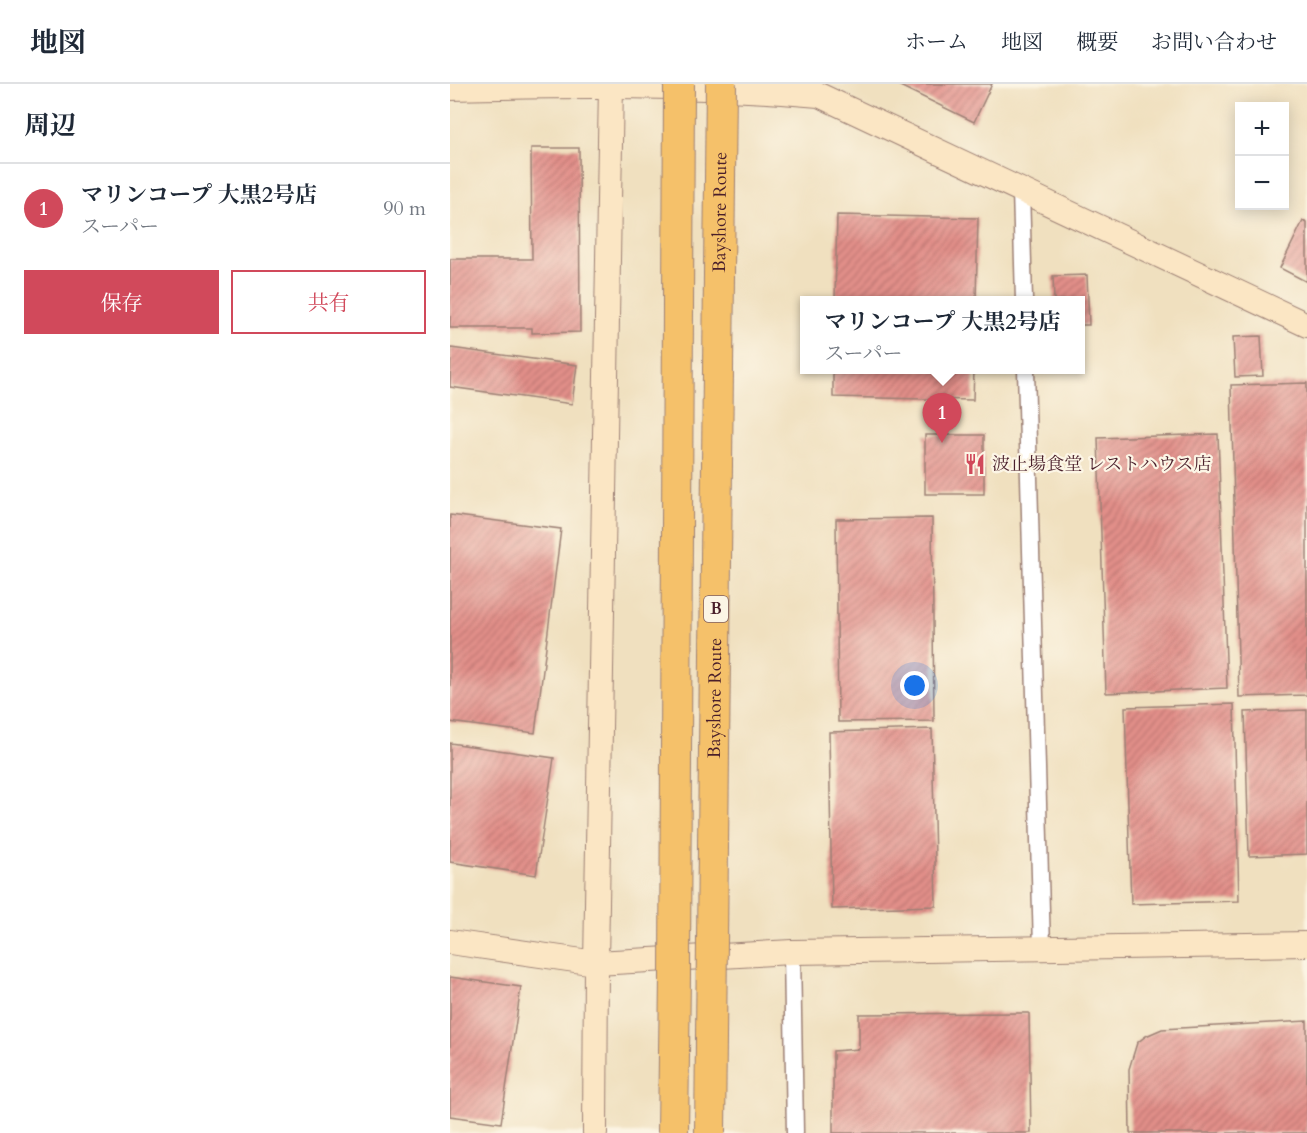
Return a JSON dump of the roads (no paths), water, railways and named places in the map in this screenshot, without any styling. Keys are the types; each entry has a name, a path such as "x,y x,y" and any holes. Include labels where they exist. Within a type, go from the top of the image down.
{"highway":[{"name":"Bayshore Route","path":"673,1133 679,84"},
{"name":"Bayshore Route","path":"710,1133 722,84"}],"street":[{"path":"595,1133 611,85"},
{"path":"450,88 611,85 784,91 819,95 1307,325"},
{"path":"1021,190 1024,296"},
{"path":"1026,374 1042,948"},
{"path":"450,942 596,963 792,952 1307,944"},
{"path":"792,952 795,1133"}],"place":[{"name":"マリンコープ 大黒2号店","path":"942,443"},
{"name":"波止場食堂 レストハウス店","path":"975,464"}]}
